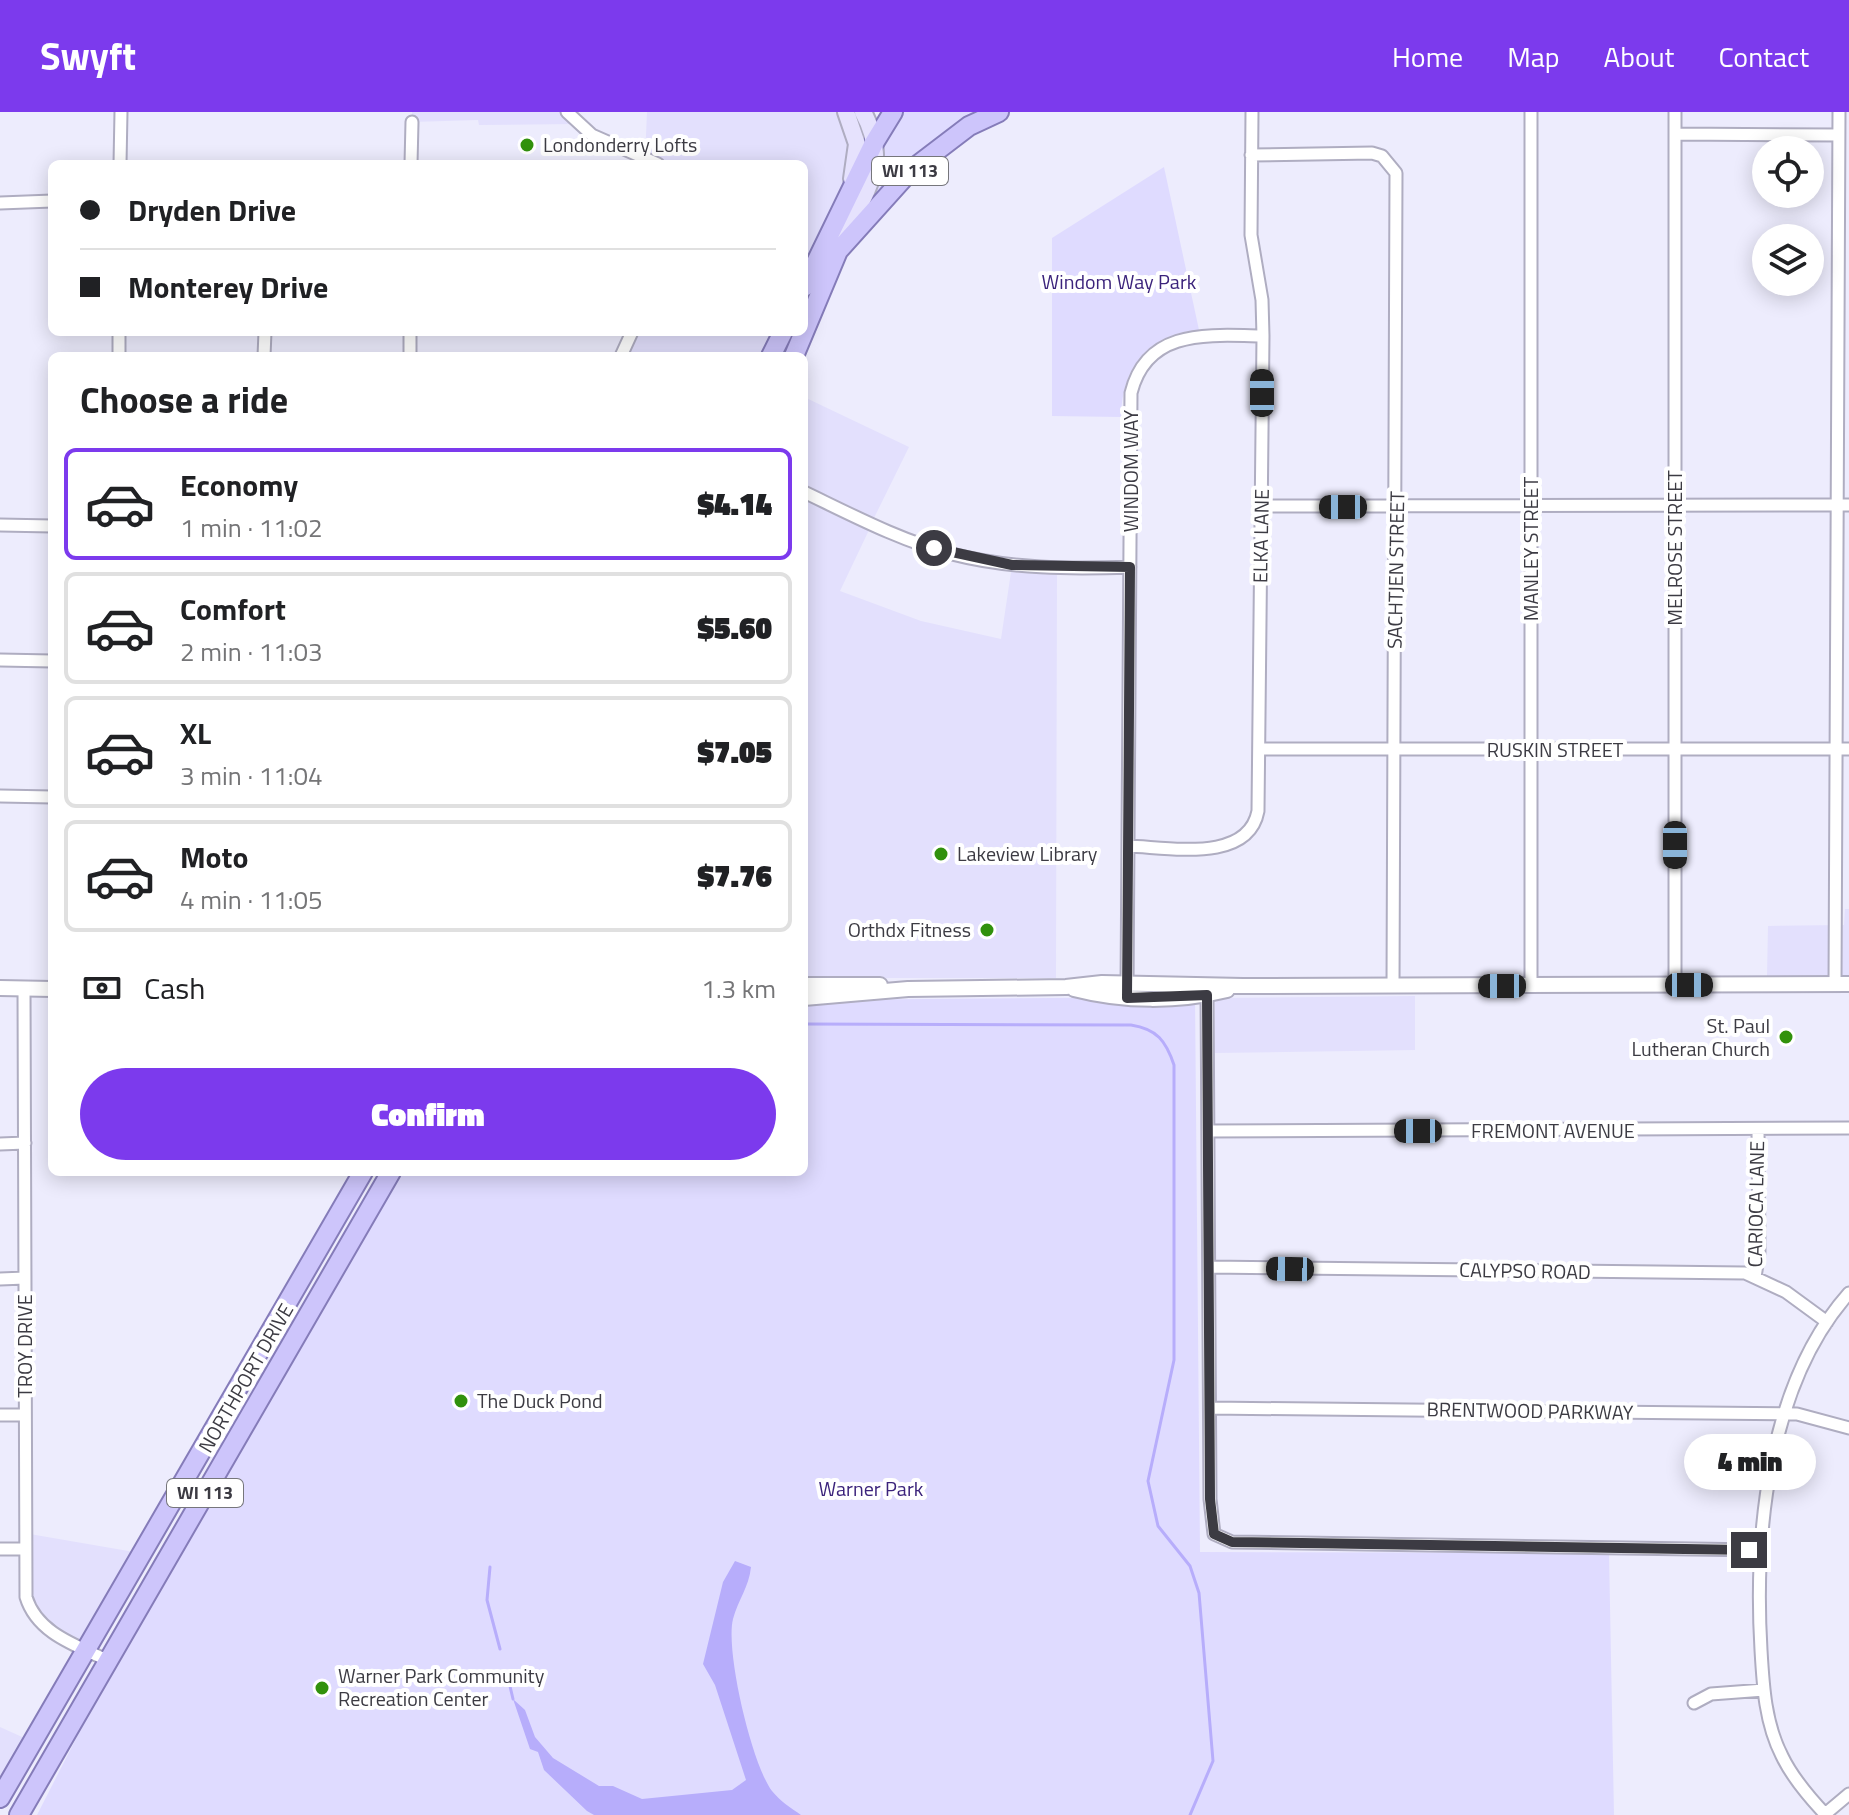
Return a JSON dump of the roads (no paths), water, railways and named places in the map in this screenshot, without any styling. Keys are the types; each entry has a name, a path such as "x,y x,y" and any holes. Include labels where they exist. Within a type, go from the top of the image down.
{"main road":[{"path":"846,112 855,132 857,150 846,200"},
{"path":"838,251 873,179 874,143 863,112"},
{"name":"WI 113","path":"808,279 874,143 893,112"},
{"name":"WI 113","path":"808,323 838,251 910,171 969,126 999,112"},
{"name":"NORTHPORT DRIVE","path":"96,1655 361,1176"},
{"name":"NORTHPORT DRIVE","path":"0,1798 96,1655 389,1176"},
{"path":"21,1815 59,1741 64,1712 96,1655"}],"street":[{"path":"120,160 121,112"},
{"path":"567,112 592,135 649,160"},
{"name":"ELKA LANE","path":"1128,846 1223,847 1240,841 1257,819 1263,336 1262,300 1251,235 1252,112"},
{"name":"MANLEY STREET","path":"1531,112 1531,986"},
{"name":"MELROSE STREET","path":"1675,112 1675,985"},
{"path":"1066,987 1127,998 1243,986 1842,984 1843,505 1839,112"},
{"path":"411,160 412,122"},
{"path":"1675,134 1839,135"},
{"name":"SACHTJEN STREET","path":"1251,155 1362,153 1384,158 1396,173 1398,184 1393,986"},
{"path":"0,203 48,201"},
{"name":"WINDOM WAY","path":"1127,998 1131,393 1149,356 1169,342 1195,335 1263,336"},
{"path":"808,494 915,542 953,554 1012,565 1130,567"},
{"path":"1261,506 1843,505"},
{"path":"0,525 48,526"},
{"path":"0,660 48,661"},
{"name":"RUSKIN STREET","path":"1260,749 1843,749"},
{"path":"0,796 48,797"},
{"path":"808,998 908,989 1066,987 1127,982 1207,990"},
{"path":"808,985 873,985 908,989"},
{"path":"0,988 48,989"},
{"name":"TROY DRIVE","path":"24,988 26,1597 33,1616 48,1629 96,1655"},
{"path":"1207,990 1210,1499 1215,1535 1232,1542 1759,1550"},
{"name":"FREMONT AVENUE","path":"1208,1131 1849,1128"},
{"name":"CARIOCA LANE","path":"1755,1277 1759,1252 1758,1130"},
{"path":"0,1144 25,1143"},
{"name":"CALYPSO ROAD","path":"1209,1267 1745,1273 1786,1292 1827,1322"},
{"path":"0,1279 25,1278"},
{"path":"1849,1293 1827,1322 1803,1364 1786,1415 1767,1495 1759,1550 1758,1605 1768,1719 1782,1756 1824,1815 1849,1794"},
{"name":"BRENTWOOD PARKWAY","path":"1210,1408 1802,1414 1849,1428"},
{"path":"0,1415 25,1415"},
{"path":"0,1549 24,1549"},
{"path":"1694,1703 1711,1694 1764,1690"}],"waterway":[{"path":"808,1024 1131,1025 1154,1033 1168,1049 1174,1065 1174,1360 1148,1481 1158,1526 1190,1566 1199,1593 1213,1761 1190,1815"},
{"path":"490,1567 487,1600 500,1649"},
{"path":"509,1682 513,1699"}],"place":[{"name":"Londonderry Lofts","path":"527,145"},
{"name":"Lakeview Library","path":"941,854"},
{"name":"Orthdx Fitness","path":"987,930"},
{"name":"St. Paul Lutheran Church","path":"1786,1037"},
{"name":"The Duck Pond","path":"461,1401"},
{"name":"Warner Park Community Recreation Center","path":"322,1688"}],"park label":[{"name":"Windom Way Park","path":"1119,282"},
{"name":"Warner Park","path":"871,1489"}]}
